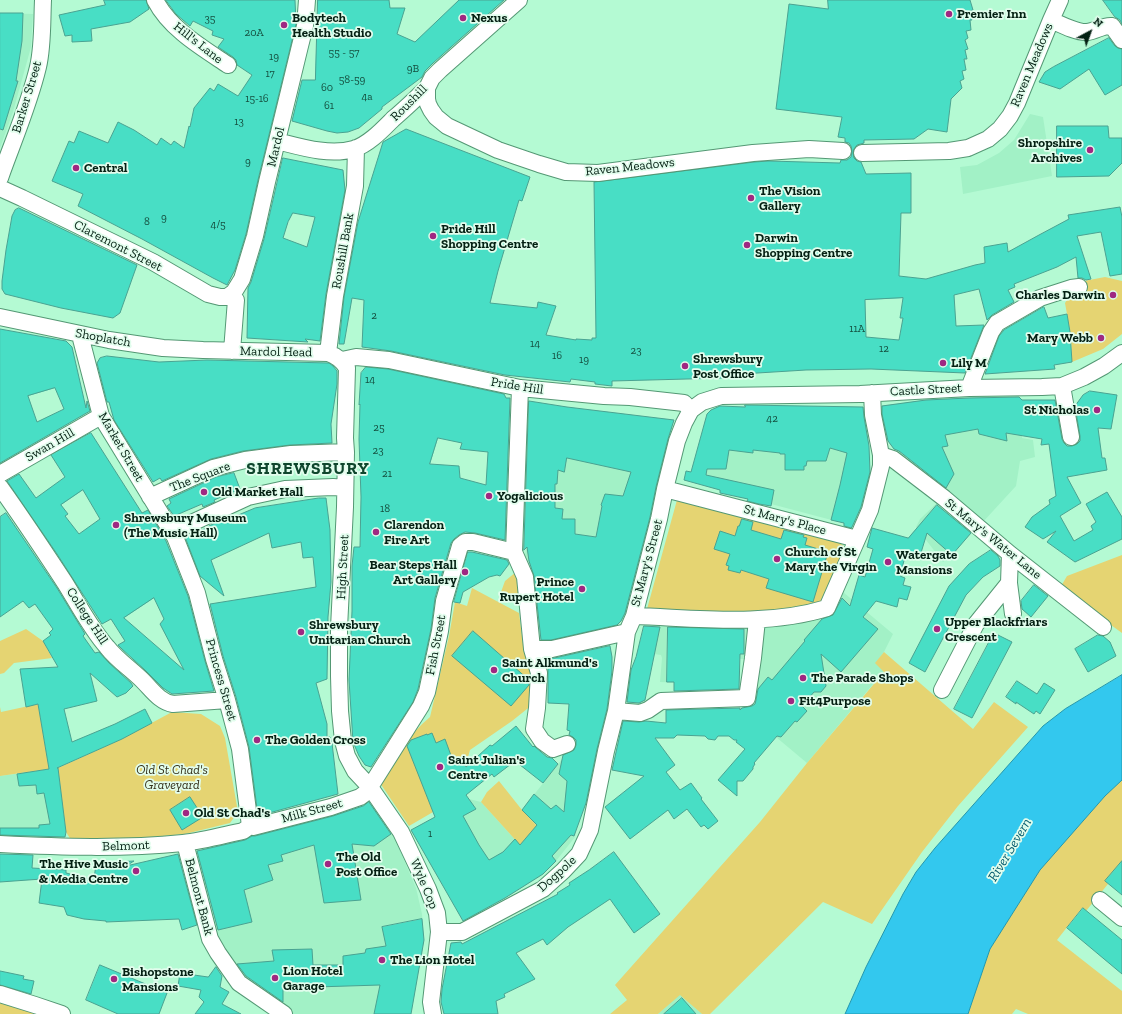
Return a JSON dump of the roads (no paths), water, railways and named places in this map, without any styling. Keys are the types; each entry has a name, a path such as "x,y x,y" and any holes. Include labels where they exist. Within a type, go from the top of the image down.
{"street":[{"name":"Barker Street","path":"1,171 30,97 38,66 42,42 43,0"},
{"name":"Hill's Lane","path":"155,0 160,11 178,29 228,65"},
{"name":"Mardol","path":"232,351 235,296 255,236 300,46 307,11 307,0"},
{"name":"Roushill","path":"277,141 309,149 334,152 356,148 379,133 427,88 432,78 440,70 519,0"},
{"name":"Raven Meadows","path":"862,153 949,151 968,148 988,139 1000,129 1010,116 1017,103 1050,20 1060,0"},
{"path":"1050,20 1075,30 1086,32 1112,26 1122,40"},
{"name":"Raven Meadows","path":"427,88 428,104 431,110 436,117 447,126 498,150 566,172 598,173 753,153 809,149 843,151"},
{"name":"Roushill Bank","path":"328,353 335,296 355,186 356,148"},
{"name":"Claremont Street","path":"0,188 153,262 208,294 220,297 235,296"},
{"path":"969,388 991,332 997,323 1040,298 1079,287"},
{"name":"Shoplatch","path":"0,317 80,335 142,345 163,348 207,350"},
{"name":"Market Street","path":"80,335 101,416 148,493"},
{"name":"Mardol Head","path":"207,350 328,353 342,360"},
{"name":"Castle Street","path":"691,410 702,402 721,396 872,393 969,388 1062,386 1090,374 1122,353"},
{"name":"Pride Hill","path":"342,360 356,357 389,360 520,388 684,403 691,410"},
{"name":"High Street","path":"342,360 347,368 344,543 339,628 340,711 343,741 347,756 355,771 371,788"},
{"path":"1062,386 1071,437"},
{"path":"520,388 514,545 525,577 532,649 539,673 534,729 542,741 553,749 566,744"},
{"path":"634,616 756,620 812,612 827,608 870,510 881,466 881,455 873,415 872,393"},
{"name":"St Mary's Street","path":"606,751 616,712 627,632 634,616 677,441 691,410"},
{"name":"Swan Hill","path":"0,474 101,416"},
{"name":"The Square","path":"148,493 213,468 244,460 291,454 346,452"},
{"name":"St Mary's Water Lane","path":"881,455 893,459 944,498 1010,554 1103,627"},
{"name":"College Hill","path":"0,487 66,584 97,635 107,648 153,692 166,703 173,704 227,700"},
{"path":"148,493 174,535 248,497 285,489 345,488"},
{"name":"St Mary's Place","path":"665,489 857,539"},
{"name":"Princess Street","path":"174,535 196,593 240,749 250,826"},
{"name":"Fish Street","path":"371,788 428,692 440,631 444,601 460,546 465,542 514,545"},
{"path":"1010,554 1009,583 1012,614"},
{"path":"942,690 976,624 1009,583"},
{"path":"616,712 640,714 661,701 747,698 756,620"},
{"path":"532,649 552,649 627,632"},
{"name":"Dogpole","path":"439,932 462,932 543,889 569,865 579,854 590,830 606,751"},
{"name":"Milk Street","path":"250,826 253,827 332,807 360,797 371,788"},
{"name":"Wyle Cop","path":"371,788 401,832 428,889 437,913 439,932 431,1002 433,1014"},
{"name":"Belmont","path":"0,844 62,848 130,847 185,843 243,831 250,826"},
{"name":"Belmont Bank","path":"185,843 210,939 215,948 239,983 284,1014"},
{"path":"1100,900 1122,918"},
{"path":"0,994 35,1004 62,1014"}],"water":[{"name":"River Severn","path":"1122,675 1122,780 1105,796 1040,870 990,949 968,1014 845,1014 866,967 903,894 916,872 935,848 1043,726 1065,709"}],"place":[{"name":"Premier Inn","path":"949,14"},
{"name":"Nexus","path":"463,18"},
{"name":"Bodytech Health Studio","path":"284,25"},
{"name":"Shropshire Archives","path":"1090,150"},
{"name":"Central","path":"76,168"},
{"name":"The Vision Gallery","path":"751,198"},
{"name":"Pride Hill Shopping Centre","path":"433,236"},
{"name":"Darwin Shopping Centre","path":"747,245"},
{"name":"Charles Darwin","path":"1113,295"},
{"name":"Mary Webb","path":"1101,338"},
{"name":"Lily M","path":"943,363"},
{"name":"Shrewsbury Post Office","path":"685,366"},
{"name":"St Nicholas","path":"1097,410"},
{"name":"Old Market Hall","path":"204,492"},
{"name":"Yogalicious","path":"489,496"},
{"name":"Shrewsbury Museum (The Music Hall)","path":"116,525"},
{"name":"Clarendon Fire Art","path":"376,532"},
{"name":"Church of St Mary the Virgin","path":"777,559"},
{"name":"Watergate Mansions","path":"888,562"},
{"name":"Bear Steps Hall Art Gallery","path":"465,572"},
{"name":"Prince Rupert Hotel","path":"582,589"},
{"name":"Upper Blackfriars Crescent","path":"937,629"},
{"name":"Shrewsbury Unitarian Church","path":"301,632"},
{"name":"Saint Alkmund's Church","path":"494,670"},
{"name":"The Parade Shops","path":"803,678"},
{"name":"Fit4Purpose","path":"791,701"},
{"name":"The Golden Cross","path":"257,740"},
{"name":"Saint Julian's Centre","path":"440,767"},
{"name":"Old St Chad's","path":"186,813"},
{"name":"The Old Post Office","path":"328,864"},
{"name":"The Hive Music & Media Centre","path":"136,871"},
{"name":"The Lion Hotel","path":"382,960"},
{"name":"Lion Hotel Garage","path":"275,978"},
{"name":"Bishopstone Mansions","path":"114,979"}],"district":[{"name":"SHREWSBURY","path":"308,469"}],"park label":[{"name":"Old St Chad's Graveyard","path":"172,778"}]}
